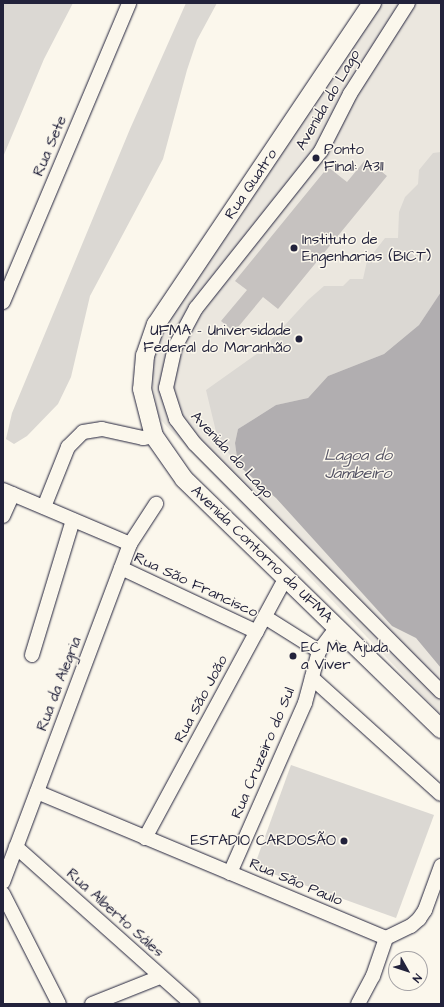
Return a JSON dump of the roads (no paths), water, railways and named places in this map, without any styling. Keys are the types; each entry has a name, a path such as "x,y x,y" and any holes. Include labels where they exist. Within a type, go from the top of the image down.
{"main road":[{"name":"Rua Quatro","path":"143,372 156,324 372,3"},
{"name":"Avenida Contorno da UFMA","path":"143,372 144,405 154,436 184,479 441,730"}],"street":[{"name":"Rua Sete","path":"3,302 129,3"},
{"name":"Avenida do Lago","path":"408,3 350,94 321,151 193,313 175,347 166,388 176,419 195,444 441,692"},
{"path":"44,508 68,447 83,432 102,429 143,438 154,436"},
{"path":"3,516 8,492 130,544"},
{"name":"Rua da Alegria","path":"4,878 130,544 156,504"},
{"path":"32,655 73,520"},
{"name":"Rua São Francisco","path":"121,568 257,632"},
{"name":"Rua São João","path":"145,838 286,577"},
{"name":"Rua São Francisco","path":"265,617 319,651"},
{"name":"Rua Cruzeiro do Sul","path":"230,873 305,703 319,651 337,627"},
{"path":"312,678 441,794"},
{"name":"Rua São Paulo","path":"37,792 386,938"},
{"name":"Rua Alberto Sáles","path":"16,848 192,1004"},
{"path":"358,1004 373,976 386,938 410,926 419,919 425,910 441,866"},
{"path":"3,894 59,1004"},
{"path":"92,1004 160,977"}],"water":[{"name":"Lagoa do Jambeiro","path":"441,292 441,668 416,638 392,626 276,498 238,465 235,443 238,429 276,405 308,398 328,376 384,354 419,325"}],"place":[{"name":"Ponto Final: A311","path":"316,158"},
{"name":"Instituto de Engenharias (BICT)","path":"294,248"},
{"name":"UFMA - Universidade Federal do Maranhão","path":"299,339"},
{"name":"EC Me Ajuda a Viver","path":"293,656"},
{"name":"ESTADIO CARDOSÃO","path":"344,841"}]}
